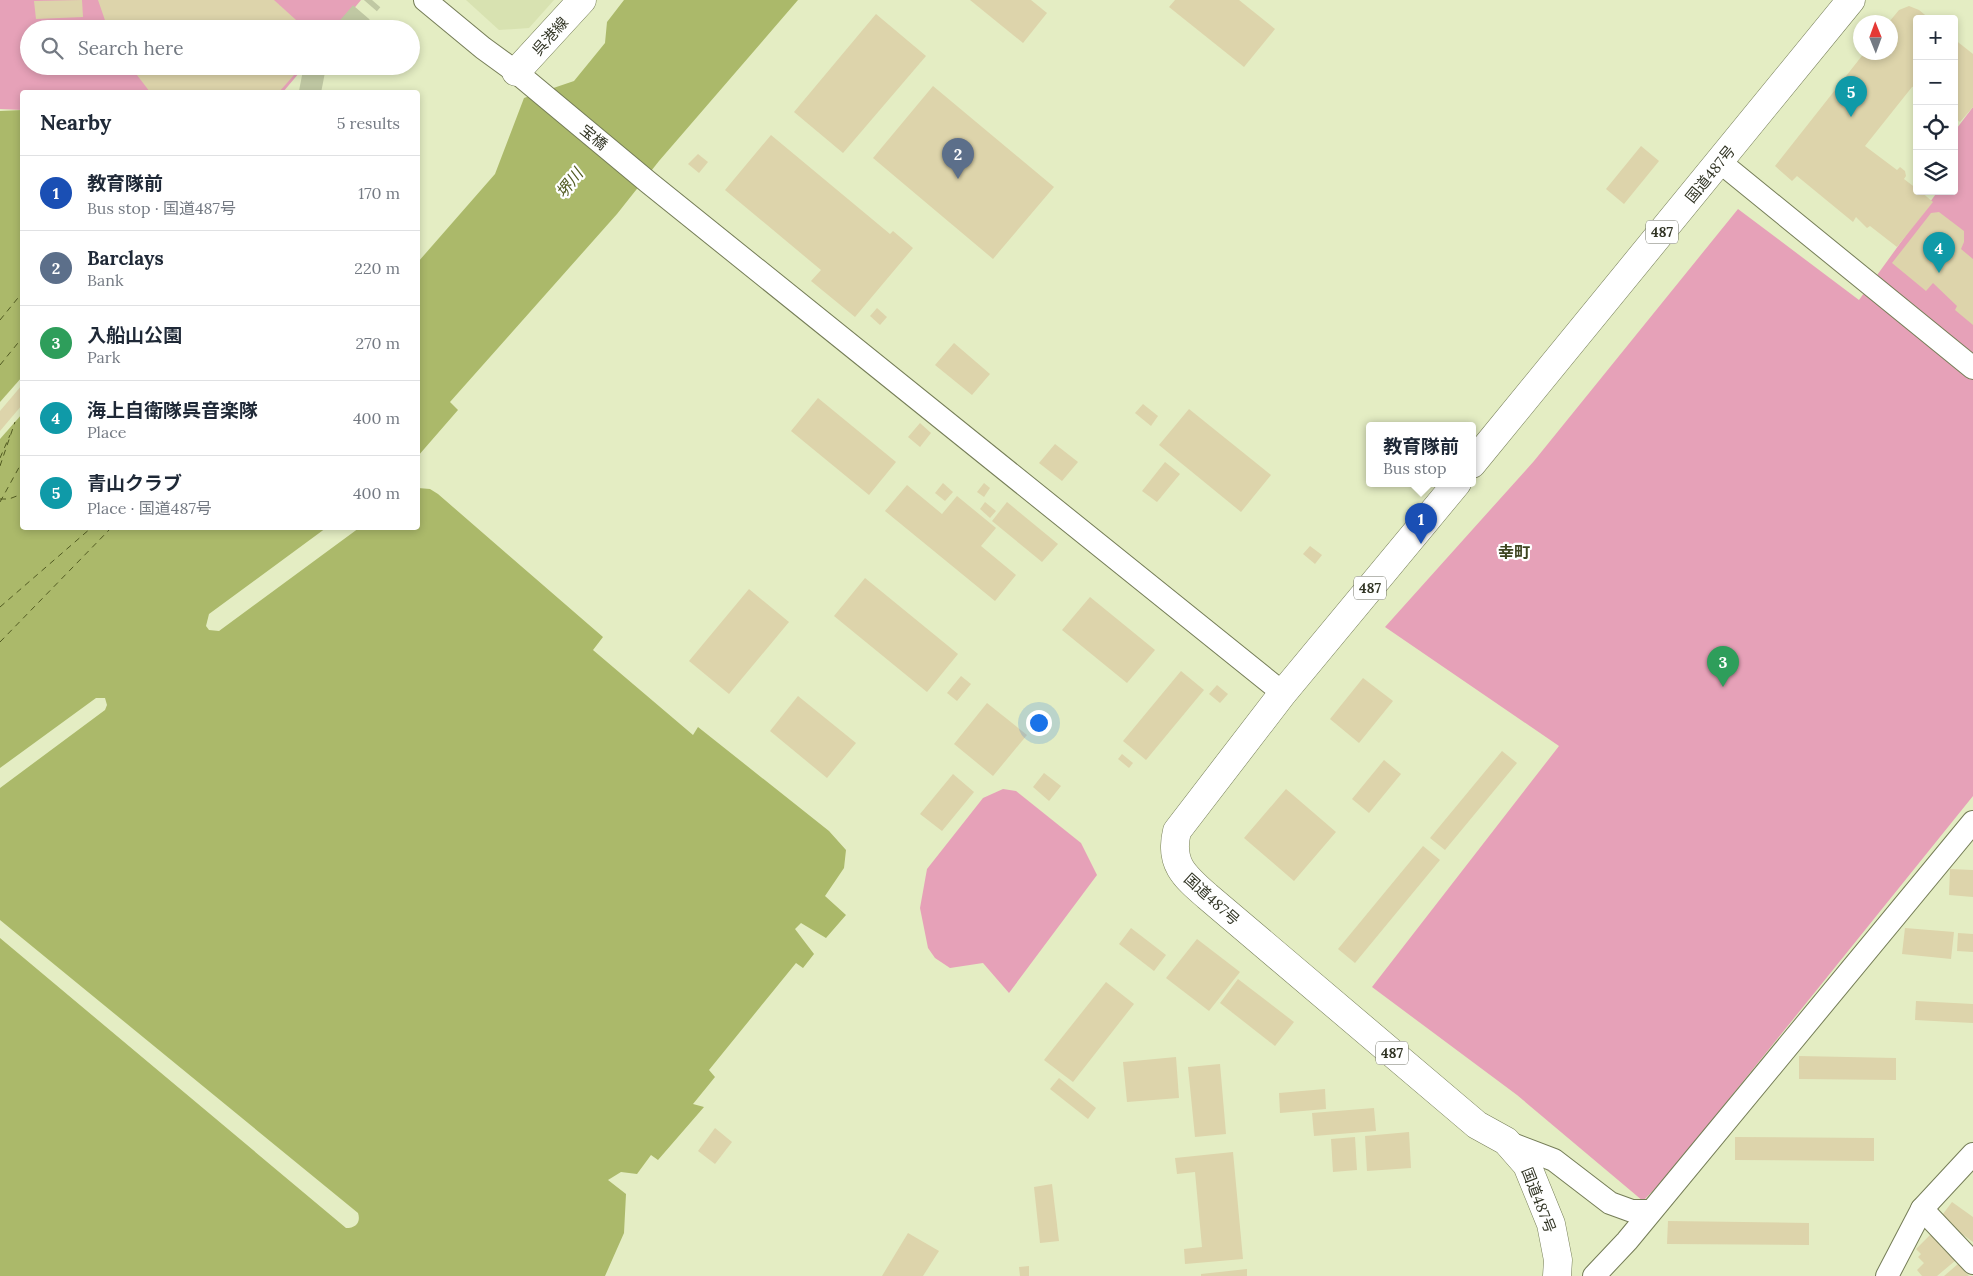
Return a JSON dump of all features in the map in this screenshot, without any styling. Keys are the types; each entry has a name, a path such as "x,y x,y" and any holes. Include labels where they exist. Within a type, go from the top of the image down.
{"main road":[{"name":"呉港線","path":"516,72 582,0"},
{"name":"国道487号","path":"1476,459 1851,0"},
{"name":"国道487号","path":"1454,487 1283,693 1177,831 1174,844 1176,858 1184,876 1477,1125 1506,1142 1527,1165 1551,1224 1558,1260 1557,1276"}],"street":[{"name":"宝橋","path":"425,0 1283,693"},
{"path":"1720,162 1973,368"},
{"path":"1594,1276 1627,1241 1973,822"},
{"path":"1506,1142 1554,1160 1610,1203 1632,1211 1651,1211"},
{"path":"1910,1276 1892,1267 1922,1209 1973,1154"},
{"path":"1922,1209 1973,1263"}],"shaded area":[{"path":"0,0 361,0 344,20 20,20 20,75 297,75 285,90 20,90 20,110 0,109"},
{"path":"466,0 554,0 529,28 499,30"},
{"path":"1973,107 1973,796 1666,1177 1643,1201 1517,1095 1372,987 1559,746 1385,627 1534,461 1738,209 1859,300 1935,195 1958,195 1958,127"},
{"path":"1003,789 1016,791 1081,843 1097,875 1009,993 983,963 950,968 935,958 928,948 920,908 927,869 983,798"}],"water":[{"name":"堺川","path":"624,0 798,0 659,161 617,214 450,402 458,410 420,454 420,260 495,174 524,98 574,81 605,43 607,22"},
{"path":"20,110 20,530 323,530 209,614 206,626 209,630 219,631 356,530 420,530 420,488 430,489 603,637 593,650 693,735 698,727 829,831 846,850 844,868 825,896 846,915 826,938 801,923 795,929 814,954 803,968 796,963 709,1070 715,1077 693,1104 704,1107 658,1160 651,1155 637,1174 621,1172 608,1180 626,1194 624,1233 605,1276 0,1276 0,938 346,1228 355,1226 359,1219 358,1213 0,920 0,788 105,710 107,705 105,698 96,698 0,768 0,111"}],"pier":[{"path":"20,379 20,416 0,439 0,402"}],"building":[{"path":"82,0 83,17 36,19 34,1"},
{"path":"98,0 274,0 296,20 105,20"},
{"path":"970,0 1031,0 1047,13 1023,43"},
{"path":"1175,0 1239,0 1275,29 1244,67 1169,7"},
{"path":"1909,6 1925,15 1913,15 1913,87 1865,146 1897,170 1900,167 1905,171 1906,176 1904,179 1913,186 1913,195 1925,195 1933,202 1897,247 1870,226 1867,228 1856,217 1853,222 1797,176 1792,181 1775,166 1859,60 1898,60 1898,15 1895,15 1899,10"},
{"path":"876,14 926,56 843,153 794,112"},
{"path":"1958,42 1973,54 1973,107 1960,122 1958,120"},
{"path":"137,75 294,75 281,90 148,90"},
{"path":"933,86 1054,187 993,259 873,158"},
{"path":"771,135 890,234 893,231 913,248 855,317 811,281 821,270 725,190"},
{"path":"1641,146 1659,161 1624,204 1606,189"},
{"path":"698,154 708,162 699,173 688,164"},
{"path":"1939,212 1964,231 1964,242 1961,249 1973,259 1973,325 1955,310 1957,306 1933,283 1926,291 1892,263 1931,213"},
{"path":"877,308 887,317 880,325 870,316"},
{"path":"954,343 990,374 972,395 935,365"},
{"path":"20,387 20,407 0,431 0,411"},
{"path":"818,398 896,462 869,495 791,431"},
{"path":"1143,404 1158,416 1151,426 1135,413"},
{"path":"1189,409 1271,475 1241,512 1159,445"},
{"path":"920,423 931,433 920,447 908,437"},
{"path":"1055,444 1078,462 1062,481 1039,463"},
{"path":"1165,462 1180,474 1157,502 1142,491"},
{"path":"943,483 953,492 945,501 935,493"},
{"path":"984,483 990,488 984,497 977,492"},
{"path":"907,485 942,514 957,496 996,528 981,546 1016,575 995,601 885,511"},
{"path":"985,502 996,511 990,518 980,509"},
{"path":"1007,502 1058,544 1042,562 992,521"},
{"path":"1310,546 1322,555 1315,564 1303,554"},
{"path":"865,578 958,654 927,692 834,616"},
{"path":"749,589 789,622 729,694 689,661"},
{"path":"1090,597 1155,650 1127,683 1062,630"},
{"path":"1181,671 1204,690 1146,760 1123,741"},
{"path":"961,676 971,684 957,701 947,693"},
{"path":"1363,678 1393,701 1359,743 1330,719"},
{"path":"1217,685 1228,694 1220,703 1209,694"},
{"path":"798,696 856,743 827,778 770,731"},
{"path":"987,703 1027,735 993,776 954,744"},
{"path":"1502,751 1517,763 1445,850 1430,838"},
{"path":"1122,754 1133,763 1129,768 1118,759"},
{"path":"1384,760 1401,774 1369,813 1352,799"},
{"path":"1044,773 1061,786 1049,801 1033,787"},
{"path":"953,774 974,792 942,831 920,814"},
{"path":"1286,789 1336,832 1294,881 1244,838"},
{"path":"1423,846 1440,860 1355,963 1338,949"},
{"path":"1950,869 1973,870 1973,897 1949,895"},
{"path":"1131,928 1166,955 1154,971 1119,944"},
{"path":"1905,928 1954,932 1951,959 1902,954"},
{"path":"1958,933 1973,934 1973,952 1957,951"},
{"path":"1197,939 1240,972 1209,1011 1166,978"},
{"path":"1238,979 1294,1022 1275,1046 1220,1003"},
{"path":"1106,982 1134,1004 1073,1082 1044,1060"},
{"path":"1916,1001 1973,1004 1973,1023 1915,1020"},
{"path":"1799,1056 1896,1058 1896,1080 1799,1079"},
{"path":"1176,1057 1179,1098 1127,1102 1123,1062"},
{"path":"1220,1064 1226,1134 1195,1137 1188,1067"},
{"path":"1059,1078 1096,1108 1088,1119 1050,1089"},
{"path":"1325,1089 1326,1109 1280,1113 1279,1093"},
{"path":"1374,1108 1376,1131 1314,1136 1312,1113"},
{"path":"715,1128 732,1142 715,1164 698,1151"},
{"path":"1409,1132 1411,1168 1367,1171 1365,1136"},
{"path":"1355,1137 1357,1170 1333,1172 1331,1139"},
{"path":"1735,1137 1874,1138 1874,1161 1735,1160"},
{"path":"1233,1152 1243,1259 1185,1264 1184,1249 1202,1247 1195,1172 1177,1174 1175,1158"},
{"path":"1052,1184 1059,1241 1040,1243 1034,1187"},
{"path":"1952,1202 1973,1217 1973,1242 1940,1218"},
{"path":"1668,1221 1809,1223 1809,1245 1667,1244"},
{"path":"908,1233 939,1251 923,1276 882,1276"},
{"path":"1931,1234 1943,1246 1940,1250 1944,1246 1956,1260 1937,1276 1922,1276 1917,1270 1924,1263 1918,1257 1921,1254 1916,1249"},
{"path":"1958,1264 1969,1276 1944,1276"},
{"path":"1029,1266 1029,1276 1020,1276 1019,1267"},
{"path":"1247,1269 1247,1276 1201,1276 1201,1274"}],"ferry route":[{"path":"0,320 20,295"},
{"path":"0,365 20,340"},
{"path":"0,466 15,422"},
{"path":"0,458 10,435"},
{"path":"0,502 20,466"},
{"path":"0,499 9,499 20,495"},
{"path":"0,607 89,530"},
{"path":"0,642 109,530"}],"tunnel":[{"path":"355,20 372,0"},
{"path":"310,90 313,75"}],"place":[{"name":"青山クラブ","path":"1851,117"},
{"name":"Barclays","path":"958,179"},
{"name":"海上自衛隊呉音楽隊","path":"1939,273"},
{"name":"教育隊前","path":"1421,544"},
{"name":"入船山公園","path":"1723,687"}],"district":[{"name":"幸町","path":"1514,552"}]}
